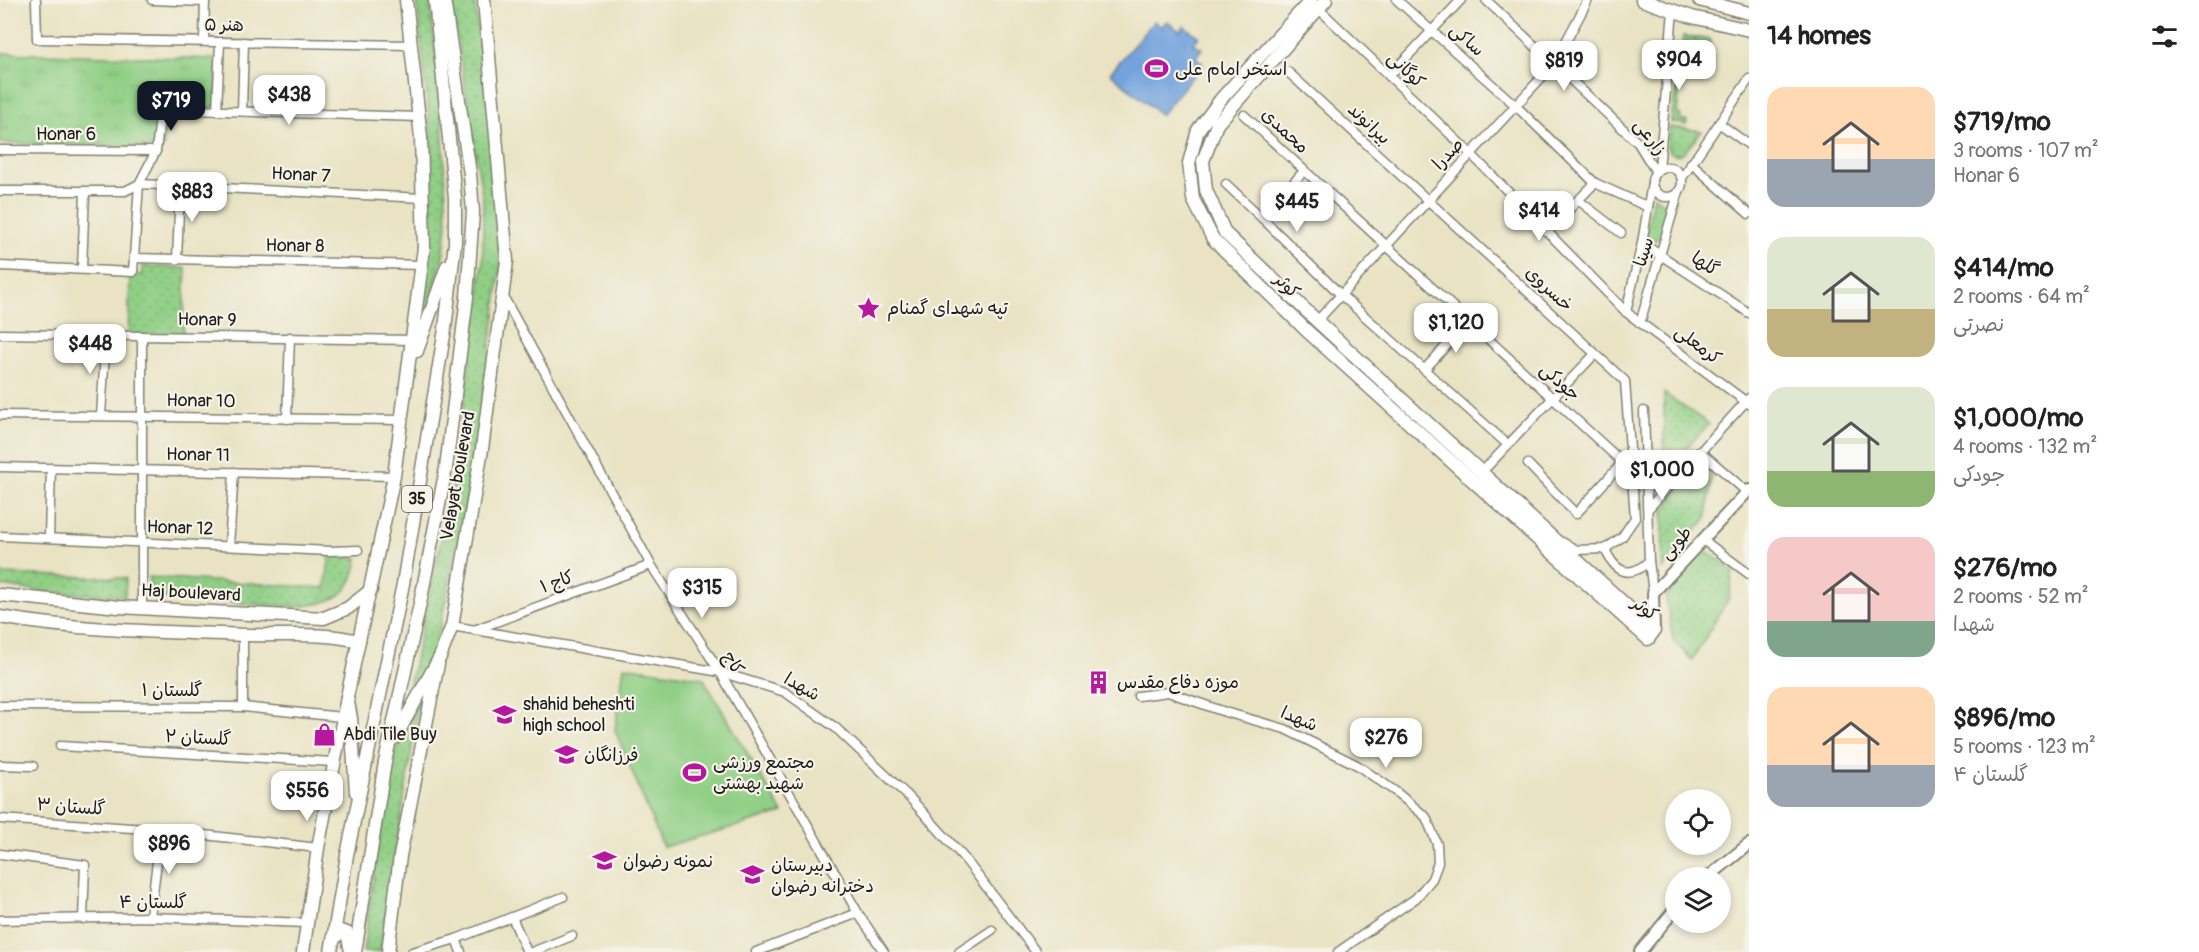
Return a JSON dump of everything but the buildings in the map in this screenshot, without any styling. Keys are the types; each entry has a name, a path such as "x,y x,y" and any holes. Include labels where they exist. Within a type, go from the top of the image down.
{"main road":[{"path":"303,952 333,762 372,589 394,476 414,340 424,247 423,198 419,117 406,0"},
{"name":"35","path":"435,0 455,198 455,242"},
{"name":"35","path":"353,952 366,886 385,762 390,747 446,468 472,251 470,174 444,0"},
{"name":"Velayat boulevard","path":"388,952 400,856 440,657 452,626 482,449 507,261 504,205 484,0"},
{"path":"1642,0 1692,17 1749,30"},
{"path":"1692,17 1697,0 1749,13"},
{"name":"کوثر","path":"1279,44 1217,124 1203,160 1206,190 1225,233 1477,477 1648,639 1654,631 1540,529 1477,477 1307,332 1213,239 1193,199 1189,163 1198,130 1221,99 1319,3"},
{"path":"411,362 420,346 455,242"},
{"name":"Velayat boulevard","path":"331,950 357,803 403,584 445,329 455,242"},
{"path":"1307,332 1317,321"},
{"name":"Haj boulevard","path":"0,595 36,601 142,609 324,618 348,608 372,589"},
{"path":"0,617 105,629 243,635 314,634 359,641"},
{"path":"314,634 321,627 316,617"},
{"path":"390,747 440,657"},
{"path":"347,697 357,803"},
{"path":"347,855 346,896 348,901 357,902 366,886"},
{"path":"331,950 336,934 343,931 350,936 353,952"}],"street":[{"name":"هنر ۵","path":"36,0 37,39 411,45"},
{"path":"152,0 205,1 204,41"},
{"name":"ساکی","path":"1397,0 1515,105 1595,183 1648,207"},
{"path":"1389,76 1461,0"},
{"name":"زارعی","path":"1486,0 1638,143 1658,171"},
{"name":"صدرا","path":"1317,321 1554,64 1588,0"},
{"name":"کوگانی","path":"1319,3 1389,76 1548,232"},
{"path":"1626,312 1642,243 1652,183 1658,171 1673,11"},
{"path":"217,111 220,42"},
{"path":"242,111 244,42"},
{"name":"بیرانوند","path":"1288,72 1427,200"},
{"path":"1652,183 1654,189 1663,196 1669,197 1680,190 1682,178 1691,163 1749,78"},
{"path":"0,266 133,272 139,184 156,151 161,109 419,117"},
{"name":"محمدی","path":"1244,115 1385,245"},
{"path":"1719,123 1749,145"},
{"name":"Honar 6","path":"0,150 156,151"},
{"path":"1691,163 1749,214"},
{"path":"1658,171 1670,167 1682,178"},
{"name":"محمدی","path":"1262,218 1304,171"},
{"path":"1548,232 1595,183"},
{"name":"Honar 7","path":"0,190 125,191 139,184 423,198"},
{"path":"1226,184 1340,294 1507,444"},
{"path":"177,260 180,186"},
{"name":"سینا","path":"1640,323 1680,190"},
{"path":"82,268 86,192"},
{"name":"خسروی","path":"1427,200 1625,381 1632,471"},
{"path":"1578,200 1621,233"},
{"name":"کرمعلی","path":"1548,232 1626,312 1748,401"},
{"name":"گلها","path":"1642,243 1749,313"},
{"name":"جودکی","path":"1385,245 1632,471"},
{"name":"Honar 8","path":"134,258 422,265"},
{"name":"کاج","path":"503,296 651,565 720,672 858,913 885,952"},
{"path":"1425,369 1469,321"},
{"name":"Honar 9","path":"0,334 414,340"},
{"path":"101,417 106,336"},
{"path":"142,336 142,609"},
{"path":"287,419 290,338"},
{"path":"1477,477 1595,354"},
{"path":"1649,508 1748,401"},
{"path":"1644,411 1649,561 1654,631"},
{"name":"Honar 10","path":"0,415 401,420"},
{"path":"1700,451 1748,491"},
{"path":"1528,464 1576,514 1623,462"},
{"name":"Honar 11","path":"0,467 394,476"},
{"path":"49,538 51,468"},
{"path":"1540,529 1577,550 1605,549 1622,537 1635,518 1632,471"},
{"path":"229,546 234,472"},
{"name":"طوبی","path":"1653,593 1748,491"},
{"name":"Honar 12","path":"0,536 330,551 358,550"},
{"path":"1702,540 1749,574"},
{"path":"1605,549 1611,562 1628,572 1637,571 1649,561"},
{"name":"کاج ۱","path":"474,630 651,565"},
{"name":"شهدا","path":"452,626 720,672 785,692 837,728 910,798 964,860 1036,952"},
{"path":"243,635 243,707"},
{"name":"شهدا","path":"1137,696 1168,692 1225,712 1285,729 1357,765 1396,792 1426,817 1437,844 1438,862 1432,879 1416,898 1338,952"},
{"name":"گلستان ۱","path":"0,706 243,707 342,717"},
{"name":"گلستان ۲","path":"60,746 333,762"},
{"path":"0,765 33,766"},
{"name":"گلستان ۳","path":"0,819 161,830 318,848"},
{"path":"150,917 161,830"},
{"path":"1721,867 1749,844"},
{"path":"0,854 85,865 83,919"},
{"path":"412,952 456,939 563,897"},
{"path":"756,952 858,913"},
{"name":"گلستان ۴","path":"0,921 150,917 307,923"},
{"path":"512,917 527,952"},
{"path":"1640,952 1665,921"},
{"path":"958,952 992,930"},
{"path":"532,952 572,936"},
{"path":"456,939 460,952"}],"green space":[{"path":"417,0 430,0 442,117 447,224 444,251 429,309 422,310 427,253 427,173 432,150"},
{"path":"451,0 474,0 497,171 502,254 495,315 466,503 433,661 408,691 451,496 483,261 483,200"},
{"path":"1683,36 1711,40 1711,45 1686,41 1677,112 1681,116 1680,120 1687,121 1686,125 1671,122"},
{"path":"0,53 217,59 216,108 165,107 164,147 0,143"},
{"path":"1670,127 1702,131 1686,150 1676,155 1671,153 1667,147"},
{"path":"1653,195 1663,203 1675,200 1662,236 1655,240 1646,234"},
{"path":"142,266 186,268 183,333 175,332 175,340 128,338 130,275 143,275"},
{"path":"1664,393 1709,424 1664,472"},
{"path":"1699,462 1712,475 1707,518 1662,570 1663,511"},
{"path":"1703,548 1733,571 1729,598 1692,660 1673,641 1666,597"},
{"path":"330,555 358,558 351,582 346,590 323,602 299,607 148,597 149,577 325,588"},
{"path":"0,574 126,578 125,596 55,593 0,586"},
{"name":"مجتمع ورزشی شهید بهشتی","path":"624,666 703,678 783,813 663,847 615,730"},
{"path":"421,691 380,952 363,952 394,753"}],"water":[{"name":"استخر امام علی","path":"1154,21 1161,27 1167,21 1180,31 1184,26 1199,37 1193,44 1202,48 1196,57 1203,64 1161,115 1110,73"}],"place":[{"name":"استخر امام علی","path":"1157,69"},
{"name":"تپه شهدای گمنام","path":"869,308"},
{"name":"موزه دفاع مقدس","path":"1099,682"},
{"name":"shahid beheshti high school","path":"505,714"},
{"name":"Abdi Tile Buy","path":"325,734"},
{"name":"فرزانگان","path":"566,755"},
{"name":"مجتمع ورزشی شهید بهشتی","path":"695,772"},
{"name":"نمونه رضوان","path":"605,861"},
{"name":"دبیرستان دخترانه رضوان","path":"753,875"}]}
